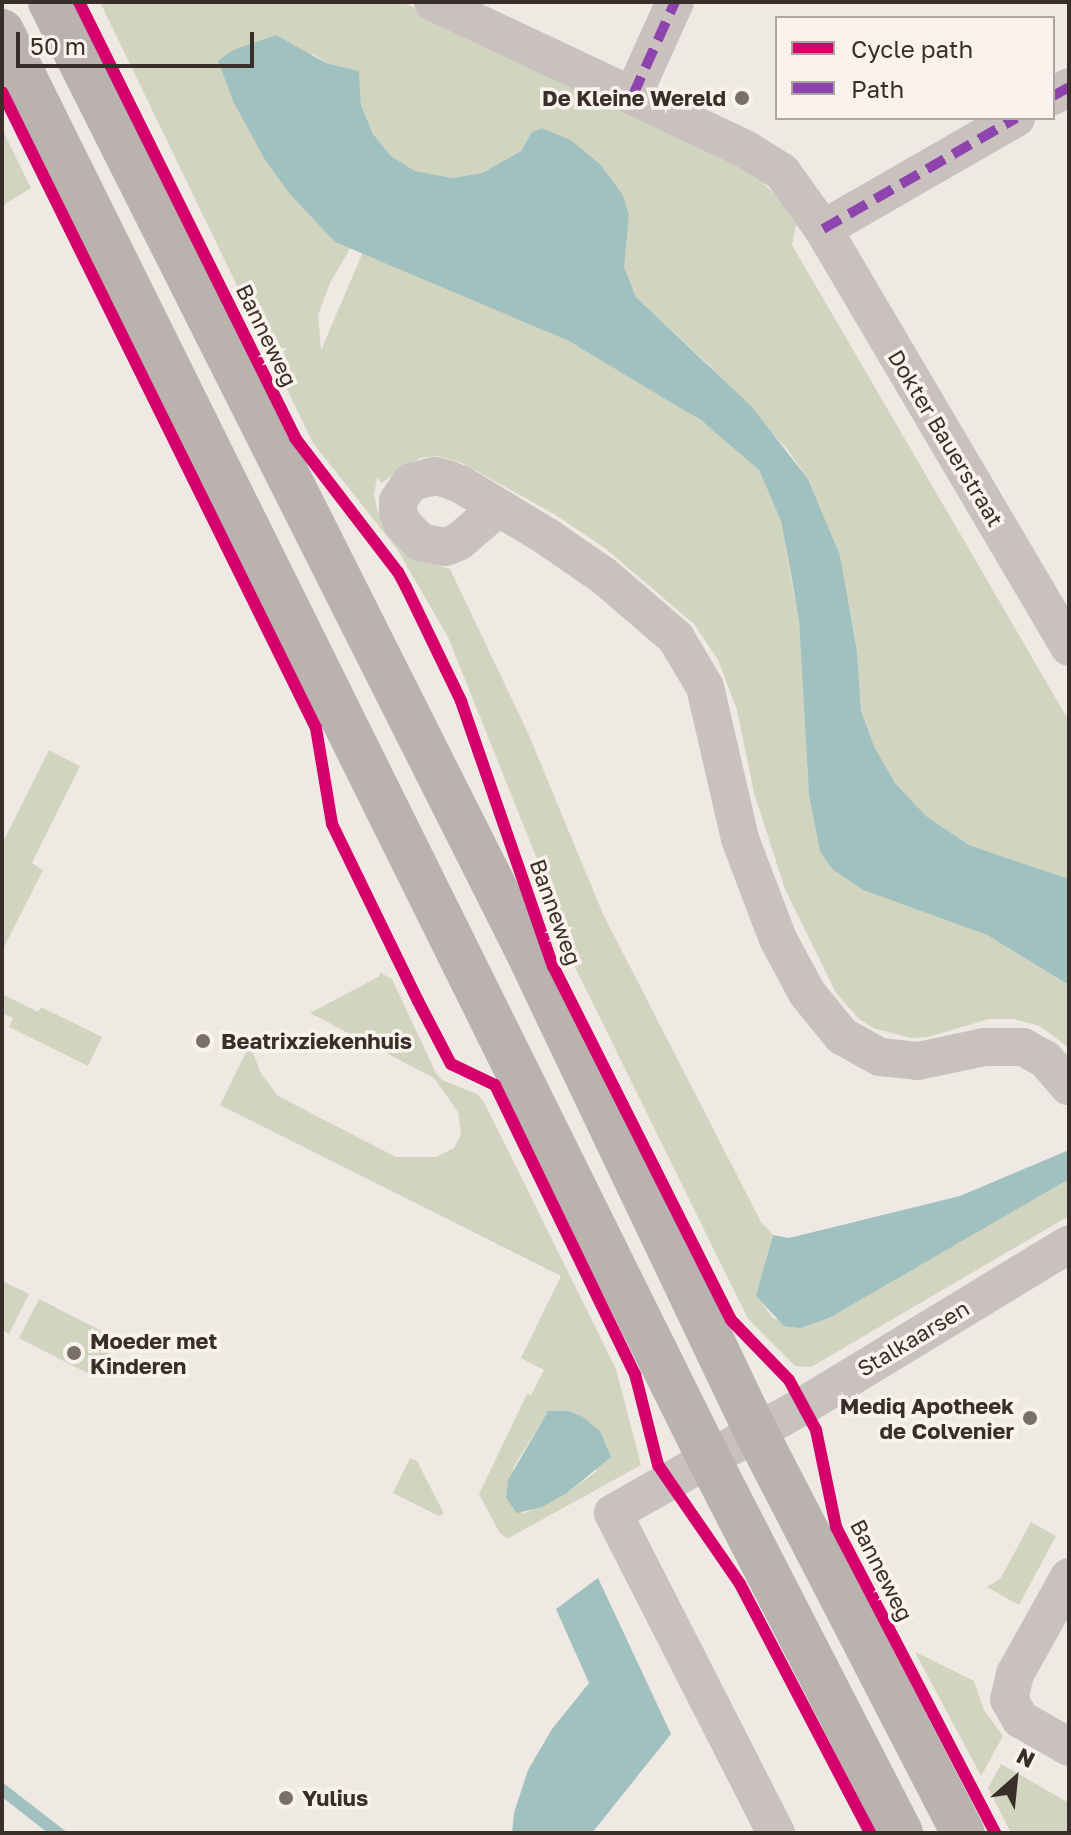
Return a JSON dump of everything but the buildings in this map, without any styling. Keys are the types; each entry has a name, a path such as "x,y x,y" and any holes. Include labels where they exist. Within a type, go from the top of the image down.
{"main road":[{"name":"Banneweg","path":"50,2 526,949 756,1432 963,1833"},
{"path":"2,31 709,1459 901,1833"},
{"name":"Banneweg","path":"432,898 461,907 478,922 544,1046 608,1120"}],"street":[{"name":"Dokter Bauerstraat","path":"433,2 747,150 782,172 823,229 1069,647"},
{"path":"633,95 675,2"},
{"path":"823,229 1013,120"},
{"path":"498,508 604,576 676,638 692,662 705,687 740,839 766,910 791,967 826,1020 842,1036 880,1057 900,1060 937,1059 1003,1044 1023,1047 1046,1060 1069,1086"},
{"name":"Stalkaarsen","path":"756,1432 1069,1244"},
{"path":"756,1432 613,1513 776,1833"},
{"path":"1069,1577 1015,1674 1009,1699 1020,1719 1069,1747"}],"green space":[{"path":"100,2 402,2 608,96 744,164 783,203 796,225 792,245 1069,721 1069,879 969,845 926,816 895,783 874,746 861,709 857,651 840,555 808,479 788,450 710,366 636,297 624,267 623,195 600,164 571,140 542,128 532,132 521,151 482,173 452,178 415,171 391,156 373,134 361,105 359,71 326,63 312,53 335,242 351,247 330,283 318,315 321,350 363,252 569,341 650,387 723,436 759,470 781,521 799,622 809,795 821,851 832,869 863,890 987,935 1069,985 1069,1048 1040,1026 1013,1019 989,1019 928,1037 910,1038 873,1028 859,1019 836,993 785,889 754,793 737,710 718,660 694,624 606,549 554,514 462,463 438,456 420,458 381,483 377,477 374,495 378,513 392,531 428,562 450,569 528,733 603,914 761,1222 773,1235 757,1296 773,1318 802,1328 829,1317 1069,1179 1069,1216 811,1367 795,1366 748,1319 575,967 553,899 448,637 397,549 313,443"},
{"path":"2,129 31,188 2,206"},
{"path":"49,750 80,766 32,863 43,870 2,951 2,844"},
{"path":"379,972 392,979 436,1073 442,1080 477,1094 484,1102 616,1369 641,1465 507,1539 499,1532 479,1494 527,1394 531,1395 544,1370 521,1358 561,1276 220,1105 250,1044 260,1072 278,1096 396,1157 436,1157 454,1148 461,1135 458,1112 434,1078 310,1013 380,976","holes":["548,1411 597,1471 567,1493 523,1514 513,1468"]},
{"path":"2,994 38,1012 41,1007 102,1037 88,1066 9,1027 13,1018 2,1013"},
{"path":"2,1281 29,1294 9,1334 2,1330"},
{"path":"39,1299 117,1338 97,1378 19,1338"},
{"path":"410,1458 417,1461 444,1514 439,1516 393,1493"},
{"path":"1031,1522 1056,1536 1019,1605 987,1587 1000,1579"},
{"path":"915,1652 974,1681 984,1710 1003,1736 981,1776"},
{"path":"1001,1764 1069,1803 1069,1833 1011,1833 988,1788"}],"water":[{"path":"276,35 326,63 359,71 361,105 373,134 391,156 415,171 452,178 482,173 521,151 532,132 542,128 571,140 600,164 623,195 629,215 624,267 636,297 751,406 808,479 840,555 857,651 861,710 874,746 895,783 926,816 969,845 1069,879 1069,985 987,935 863,890 832,869 820,851 809,795 799,622 792,579 781,521 759,470 702,421 569,341 335,242 289,193 264,158 234,103 218,61 233,50"},
{"path":"1069,1150 1069,1179 829,1318 801,1328 784,1326 756,1296 773,1235 789,1238 960,1196"},
{"path":"548,1411 568,1411 583,1417 600,1431 611,1457 567,1493 542,1507 517,1513 506,1498 508,1480"},
{"path":"598,1578 671,1734 592,1833 512,1833 514,1813 528,1770 552,1729 589,1683 556,1609"},
{"path":"2,1782 68,1833 48,1833 2,1797"}],"marked path":[{"path":"633,95 675,2"},
{"path":"1055,95 1069,87"},
{"path":"823,229 1013,120"}],"cycle path":[{"path":"79,2 295,438 398,572 406,587 461,701 553,966 731,1320 789,1380 816,1430 836,1527 995,1833"},
{"path":"2,92 316,728 332,824 418,1001 451,1064 495,1085 635,1374 658,1465 740,1584 870,1833"}],"place":[{"name":"De Kleine Wereld","path":"742,98"},
{"name":"Beatrixziekenhuis","path":"203,1041"},
{"name":"Moeder met Kinderen","path":"74,1353"},
{"name":"Mediq Apotheek de Colvenier","path":"1030,1418"},
{"name":"Yulius","path":"286,1798"}]}
